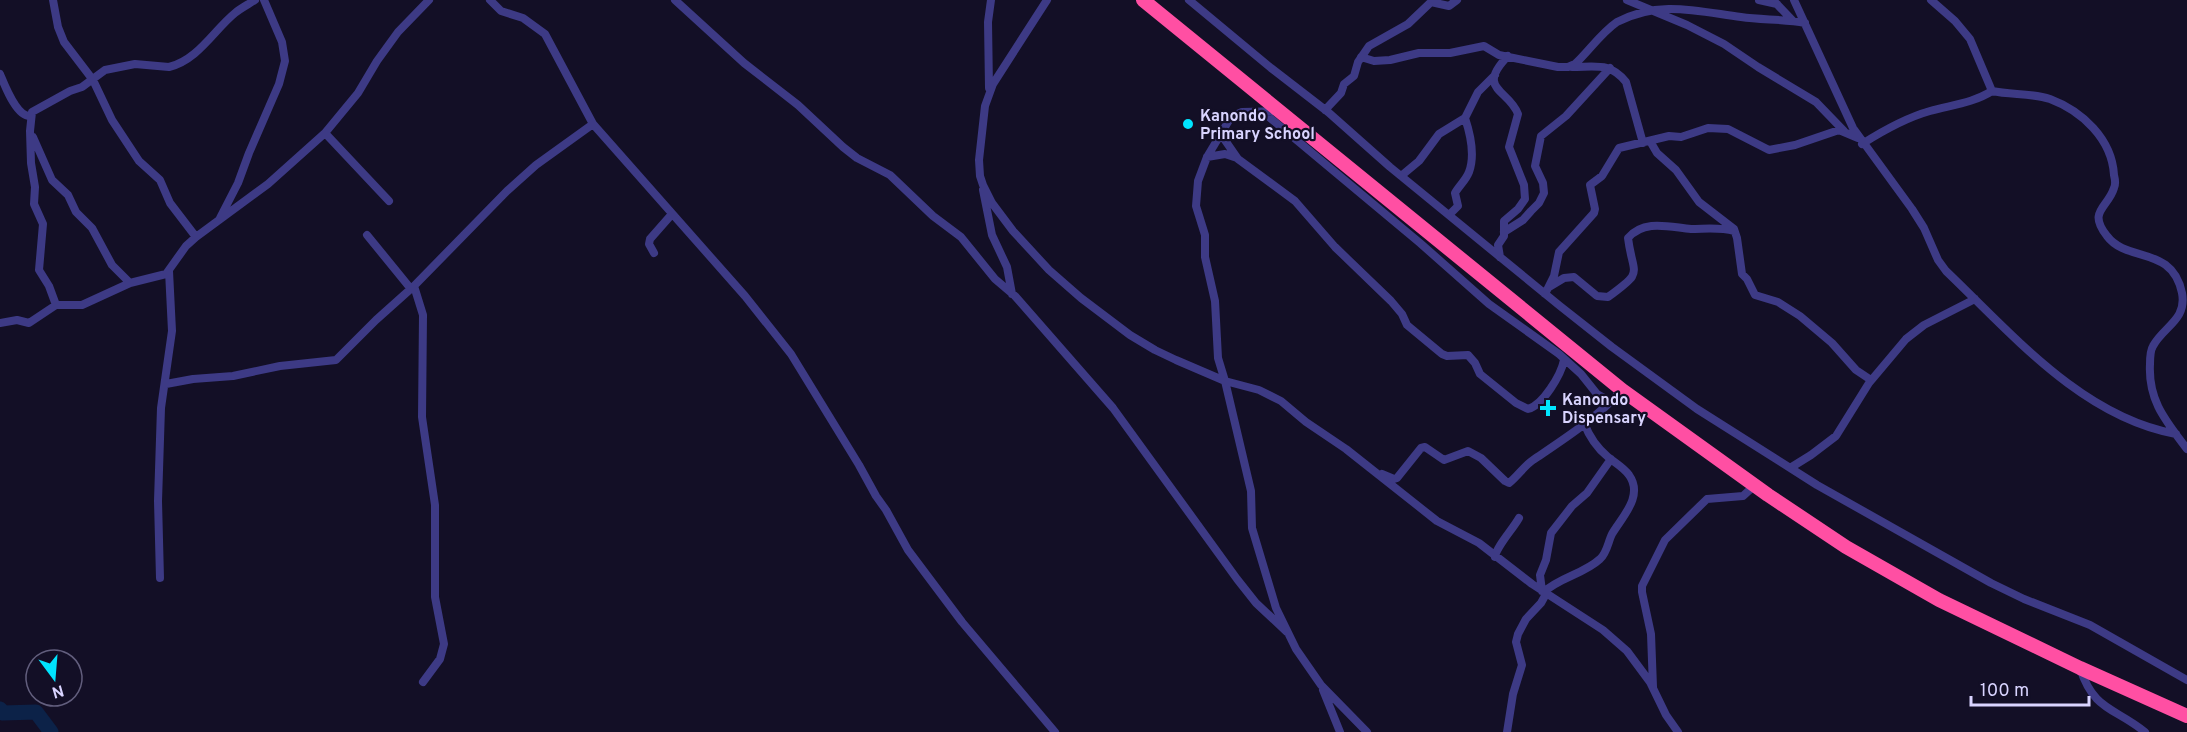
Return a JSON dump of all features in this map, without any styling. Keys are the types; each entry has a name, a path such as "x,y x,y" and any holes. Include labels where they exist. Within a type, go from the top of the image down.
{"highway":[{"path":"1143,0 1622,390 1754,486 1846,547 1939,600 2080,668 2187,716"}],"street":[{"path":"53,0 58,27 64,42 93,80 116,127 139,161 160,180 170,203 196,237"},
{"path":"56,305 49,286 39,270 44,224 34,204 35,187 31,163 30,131 32,112 82,87 102,72 117,67 135,64 174,66 191,57 236,12 255,0"},
{"path":"219,220 238,183 279,84 285,61 282,42 264,0"},
{"path":"0,323 17,320 29,323 56,305 81,305 130,283 162,276 169,271 186,246 196,237 268,184 325,133 358,93 398,32 429,0"},
{"path":"490,0 501,11 523,18 545,34 593,124 745,296 791,354 908,550 962,622 1055,732"},
{"path":"675,0 744,63 798,105 857,159 890,175 933,216 960,237 995,279 1012,294 1113,408 1244,587 1268,615 1287,632"},
{"path":"989,93 988,22 991,0"},
{"path":"1012,294 1006,267 996,247 989,223 982,185 979,160 985,106 989,93 1047,0"},
{"path":"1189,0 1199,3 1271,68 1325,110 1500,258 1547,291 1612,347 1681,397 1759,450 1817,485 1991,583 2024,599 2090,625 2187,680"},
{"path":"1325,110 1341,93 1344,84 1354,76 1362,57 1372,43 1408,24 1431,2 1449,6 1457,0"},
{"path":"1627,0 1687,25 1724,44 1816,102 1844,131 1861,141"},
{"path":"1691,0 1697,8"},
{"path":"1759,0 1775,2 1793,21"},
{"path":"1794,0 1841,106 1861,141 1912,209 1941,266 2064,381 2096,402 2144,426 2176,434"},
{"path":"1931,0 1955,21 1970,39 1978,53 1992,91"},
{"path":"1572,67 1617,22 1645,9 1671,6 1697,8 1742,17 1805,23"},
{"path":"1362,57 1374,61 1390,60 1419,53 1450,53 1484,46 1494,53 1558,67 1616,70 1626,82 1646,142 1679,174 1699,202 1735,232 1740,250 1742,274 1755,295 1778,302 1800,316 1832,343 1856,370 1871,380"},
{"path":"1401,176 1419,161 1439,134 1465,118 1479,92 1508,56"},
{"path":"1504,232 1527,216 1539,203 1544,193 1543,183 1535,168 1540,136 1566,116 1610,68"},
{"path":"0,74 14,102 23,114 32,116"},
{"path":"1495,75 1496,87 1515,107 1518,114 1509,147 1525,190 1522,204 1504,221 1504,236 1498,245 1500,258"},
{"path":"1861,141 1899,121 1967,102 1992,91 2039,96 2059,103 2084,118 2100,136 2109,151 2114,166 2115,187 2102,206 2099,217 2104,232 2112,243 2122,249 2148,255 2169,267 2182,293 2182,309 2176,320 2151,349 2150,374 2152,393 2157,407 2187,449"},
{"path":"1263,111 1489,304 1564,360 1581,374 1597,394 1611,402"},
{"path":"1279,111 1242,112 1231,117 1207,157 1198,181 1196,206 1204,229 1205,257 1215,302 1218,358 1251,490 1252,528 1268,587 1296,649 1321,685 1367,732"},
{"path":"1449,215 1458,206 1455,193 1471,165 1470,133 1465,118"},
{"path":"166,384 233,376 280,366 336,360 514,184 536,165 593,124"},
{"path":"1547,291 1554,276 1559,252 1594,213 1590,185 1602,176 1618,150 1669,136 1681,137 1708,128 1728,129 1769,150 1788,147 1839,130 1844,131"},
{"path":"30,131 52,180 68,195 78,216 92,228 112,264 130,283"},
{"path":"325,133 389,201"},
{"path":"1220,133 1238,159"},
{"path":"1207,157 1225,154 1238,159 1295,201 1335,247 1402,314 1407,325 1442,354 1447,356 1468,355 1480,374 1516,403 1528,409 1535,406 1555,382 1564,360"},
{"path":"982,185 1013,231 1049,270 1113,323 1155,351 1225,381 1265,392 1281,401 1437,521 1479,543 1544,592 1614,638 1627,651 1653,688 1666,715 1678,732"},
{"path":"654,253 649,244 650,239 672,214"},
{"path":"1547,291 1570,276 1580,280 1599,298 1608,297 1634,275 1636,270 1628,238 1645,228 1671,225 1688,229 1727,229 1735,232"},
{"path":"367,235 412,287 423,315 422,417 435,505 435,597 444,644 440,659 423,682"},
{"path":"160,578 158,501 161,408 172,331 169,271"},
{"path":"1790,468 1836,436 1871,380 1891,355 1915,332 1975,299"},
{"path":"1377,473 1397,478 1425,447 1444,460 1465,451 1472,452 1509,483 1532,461 1551,450 1611,402 1622,390"},
{"path":"1544,592 1550,586 1588,567 1603,556 1633,497 1632,480 1622,467 1595,443 1584,423"},
{"path":"1507,732 1513,694 1521,667 1516,642 1526,619 1544,600 1540,575 1546,560 1551,533 1572,506 1587,493 1611,459"},
{"path":"1653,688 1651,634 1642,586 1670,534 1707,499 1743,496 1754,486"},
{"path":"1495,556 1496,549 1512,531 1519,518"},
{"path":"2080,668 2088,690 2095,699 2129,719 2145,732"},
{"path":"1321,685 1340,732"}],"waterway":[{"path":"0,709 3,713 36,712 51,732"}],"place":[{"name":"Kanondo Primary School","path":"1188,124"},
{"name":"Kanondo Dispensary","path":"1548,408"}]}
